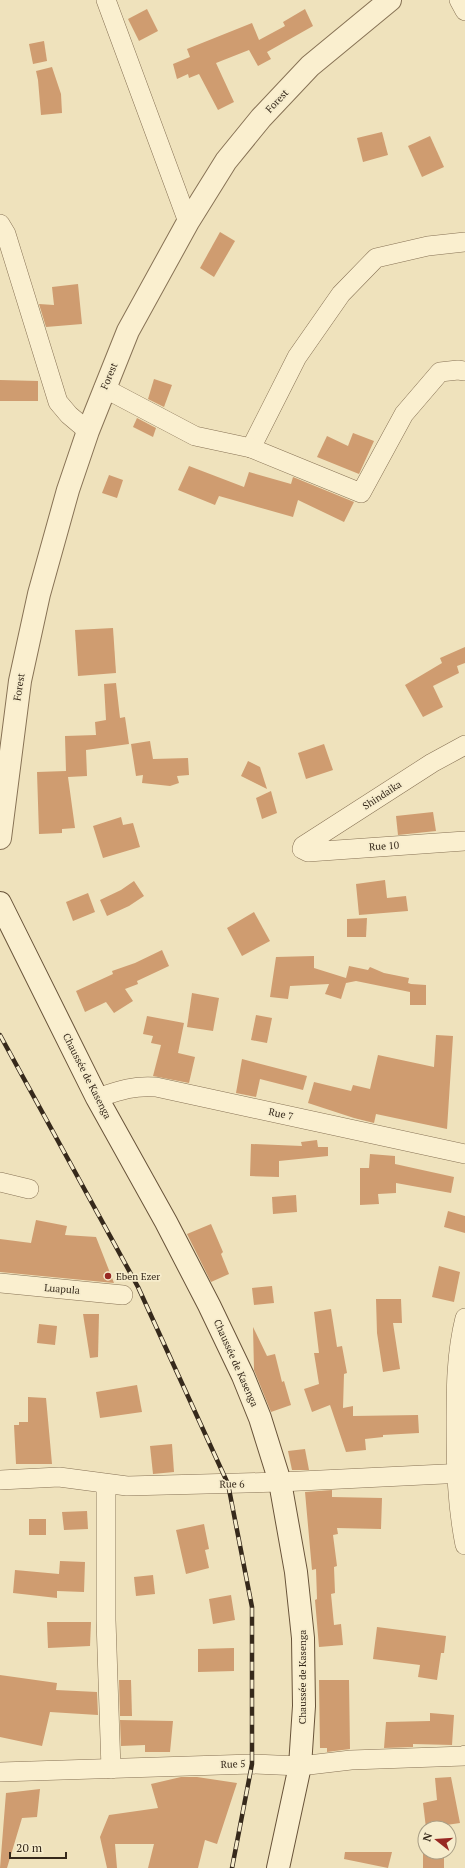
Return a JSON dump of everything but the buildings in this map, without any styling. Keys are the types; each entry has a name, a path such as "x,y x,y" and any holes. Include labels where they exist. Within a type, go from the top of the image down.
{"main road":[{"name":"Forest","path":"0,838 20,681 39,594 68,490 104,388 128,331 188,222 226,161 261,118 310,66 390,0"},
{"name":"Chaussée de Kasenga","path":"0,903 98,1098 166,1222 244,1376 260,1418 280,1482 296,1572 303,1638 304,1706 300,1766 278,1868"}],"street":[{"path":"106,0 188,222"},
{"path":"459,0 465,11"},
{"path":"0,224 6,234 58,402 69,415 88,431"},
{"path":"251,448 297,357 342,294 376,258 428,246 465,242"},
{"path":"104,388 195,436 251,448 360,492 404,414 440,372 458,370 465,371"},
{"name":"Shindaika","path":"302,850 303,846 425,767 465,745"},
{"name":"Rue 10","path":"302,850 308,852 465,841"},
{"name":"Rue 7","path":"98,1098 130,1087 142,1086 156,1088 465,1154"},
{"path":"0,1182 29,1189"},
{"name":"Luapula","path":"0,1283 123,1295"},
{"path":"465,1318 459,1343 456,1381 461,1525 465,1545"},
{"name":"Rue 6","path":"0,1480 59,1478 79,1479 106,1485 127,1486 280,1482 460,1473"},
{"path":"106,1485 106,1620 111,1769"},
{"name":"Rue 5","path":"0,1772 252,1764 300,1766 351,1760 465,1755"}],"railway":[{"path":"0,1035 138,1287 228,1484 252,1607 252,1764 232,1868"}],"place":[{"name":"Eben Ezer","path":"108,1276"}]}
